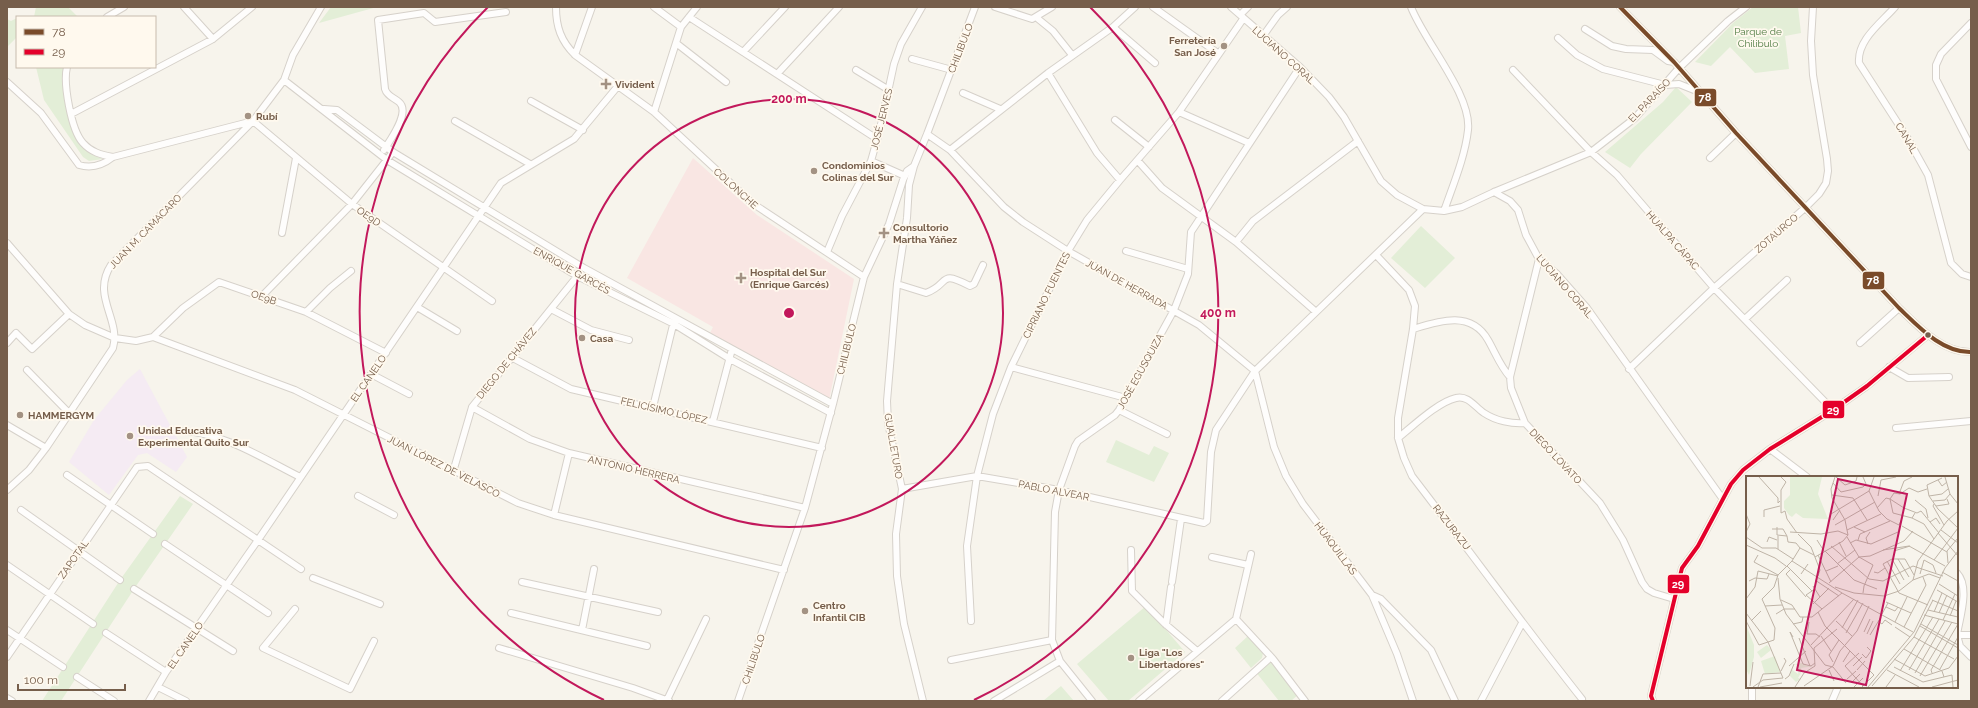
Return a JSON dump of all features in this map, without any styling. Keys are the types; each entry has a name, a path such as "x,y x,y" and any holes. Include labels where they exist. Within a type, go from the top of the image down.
{"street":[{"path":"109,16 124,7"},
{"path":"184,7 213,39"},
{"path":"71,114 213,39 252,7"},
{"name":"JUAN M. CAMACARO","path":"115,338 103,289 104,280 111,265 253,121 284,80 293,55 321,7"},
{"name":"COLONCHE","path":"556,7 558,31 564,44 575,55 654,112 752,204 864,277"},
{"path":"575,55 592,7"},
{"path":"654,7 681,27"},
{"path":"654,112 681,27 697,7"},
{"path":"743,52 785,7"},
{"path":"778,73 839,7"},
{"name":"JOSÉ JERVES","path":"827,252 871,161 901,44 922,7"},
{"name":"CHILIBULO","path":"738,701 805,508 822,448 864,277 889,224 905,176 914,166 975,7"},
{"path":"995,7 1032,19 1037,18 1052,7"},
{"path":"950,150 1000,109 1072,55 1113,27 1135,7"},
{"path":"1153,7 1219,54"},
{"name":"LUCIANO CORAL","path":"1231,7 1300,67 1329,97 1344,118 1381,181 1397,195 1423,209 1444,211 1462,207 1494,192 1510,201 1518,210 1526,235 1539,259 1556,273 1587,308 1722,498"},
{"name":"CIPRIANO FUENTES","path":"971,621 967,546 977,476 993,414 1011,367 1068,251 1088,220 1120,180 1179,112 1219,54 1248,7"},
{"path":"1263,36 1278,15 1287,7"},
{"path":"1411,7 1465,104 1468,128 1463,153 1444,211"},
{"path":"1620,7 1674,62 1736,133 1899,308 1928,335 1951,348 1971,352"},
{"name":"EL PARAÍSO","path":"1494,192 1591,152 1635,118 1679,68 1728,21 1746,7"},
{"name":"ZOTAURCO","path":"1629,369 1714,288 1806,207 1826,183 1828,171 1827,159 1813,75 1811,41 1813,7"},
{"name":"CANAL","path":"1895,7 1862,43 1859,53 1860,63 1908,139 1928,175 1951,263 1962,274 1971,277"},
{"path":"380,155 402,118 404,110 400,103 390,97 385,89 378,20 424,13 436,22 506,12"},
{"path":"689,17 778,73 877,139"},
{"path":"1037,18 1053,31 1072,55"},
{"path":"1971,22 1942,54 1936,66 1936,79 1971,147"},
{"path":"1113,27 1155,63"},
{"path":"1585,29 1612,46 1626,50 1653,50 1668,61 1674,62"},
{"path":"1558,38 1577,55 1602,69 1665,85 1678,84 1702,94"},
{"path":"676,43 726,82"},
{"path":"912,59 952,70"},
{"name":"JOSÉ EGUSQUIZA","path":"1092,701 1060,661 1052,640 1055,512 1059,490 1067,464 1078,441 1115,415 1119,410 1174,310 1188,269 1190,235 1201,215 1300,67"},
{"path":"67,68 67,88 71,114 81,142 90,150 101,155 113,157"},
{"path":"856,70 888,90"},
{"name":"HUALPA CÁPAC","path":"1513,70 1591,152 1617,175 1714,288 1833,410"},
{"path":"1048,73 1097,153 1120,180"},
{"name":"ENRIQUE GARCÉS","path":"284,80 324,109 387,160 577,276 732,349 833,404"},
{"path":"7,82 41,114 80,165 92,167 105,163 113,157 253,121"},
{"name":"EL CANELO","path":"149,701 166,672 418,307 478,215 501,183 530,164 574,139 618,86"},
{"path":"964,93 1000,109"},
{"path":"531,101 583,130"},
{"name":"ENRIQUE GARCÉS","path":"324,109 337,110 393,152 483,208 675,321 730,359 830,413"},
{"path":"1179,112 1249,143"},
{"path":"1115,120 1149,147"},
{"name":"OE9D","path":"253,121 352,204 492,301"},
{"path":"455,121 530,164"},
{"path":"1710,158 1736,133"},
{"name":"JUAN DE HERRADA","path":"927,134 950,150 1004,207 1023,222 1068,251 1199,325 1255,371"},
{"path":"1236,242 1253,221 1358,141"},
{"path":"262,296 352,204 393,152"},
{"path":"282,233 296,158"},
{"path":"871,161 905,176"},
{"path":"1138,161 1162,188 1236,242 1315,311"},
{"name":"GUALLETURO","path":"914,166 909,185 907,218 898,284 887,401 888,423 902,489 896,534 896,576 904,624 923,701"},
{"path":"1255,371 1315,311 1423,209"},
{"path":"7,243 69,314 84,325 115,338 136,341 153,337"},
{"path":"1126,251 1188,269"},
{"name":"RAZURAZU","path":"1376,255 1409,290 1415,306 1413,329 1398,418 1398,438 1404,458 1412,476 1494,582 1522,623 1582,699"},
{"name":"DIEGO LOVATO","path":"1539,259 1510,377 1512,388 1525,423 1600,503 1624,540 1642,582 1647,589 1674,599"},
{"path":"898,284 926,293 949,277 970,286 974,284 983,266"},
{"name":"DIEGO DE CHÁVEZ","path":"453,472 472,407 584,268"},
{"path":"306,312 330,288 351,271"},
{"path":"1744,319 1787,280"},
{"name":"OE9B","path":"153,337 183,308 219,282 306,312 386,353"},
{"path":"418,307 457,331"},
{"path":"1860,343 1899,308"},
{"path":"551,309 591,330 629,340"},
{"path":"7,343 16,333 32,349 69,314"},
{"path":"1413,329 1446,320 1470,322 1479,328 1487,338 1504,370 1510,377"},
{"path":"653,407 675,321"},
{"path":"1652,698 1682,568 1698,546 1712,522 1722,498 1743,470 1770,449 1833,410 1928,335"},
{"name":"JUAN LÓPEZ DE VELASCO","path":"153,337 277,382 343,414 453,472 518,503 554,515 784,570"},
{"path":"8,487 29,470 46,448 110,353 115,338"},
{"path":"713,421 732,349"},
{"name":"FELICÍSIMO LÓPEZ","path":"511,357 571,389 713,421 822,448"},
{"path":"1011,367 1126,398"},
{"path":"1889,367 1908,378 1949,377"},
{"path":"27,370 70,414"},
{"name":"PABLO ALVEAR","path":"902,489 977,476 1059,490 1181,519 1204,523 1206,521 1211,452 1216,430 1255,371"},
{"name":"HUAQUILLAS","path":"1255,371 1274,447 1286,476 1303,504 1372,596 1381,599 1430,650 1455,701"},
{"path":"371,374 409,394"},
{"path":"1398,438 1434,410 1455,398 1466,399 1485,414 1501,421 1516,424 1525,423"},
{"name":"ANTONIO HERRERA","path":"472,407 530,439 569,453 805,508"},
{"path":"1119,410 1167,434"},
{"path":"1896,428 1971,420"},
{"path":"7,425 46,448"},
{"path":"183,431 206,434 243,449 300,478"},
{"path":"1770,449 1806,476"},
{"path":"554,515 569,453"},
{"name":"ZAPOTAL","path":"7,657 137,467 142,465 148,466 258,540"},
{"path":"67,475 153,534"},
{"path":"358,496 394,515"},
{"path":"21,510 120,580"},
{"path":"1166,625 1181,519"},
{"path":"258,540 301,568"},
{"path":"165,544 268,613"},
{"path":"1131,550 1132,591 1166,625 1197,651"},
{"path":"1139,701 1234,619 1251,554"},
{"path":"1212,557 1248,565"},
{"path":"7,565 93,624"},
{"path":"582,630 594,569"},
{"path":"1958,574 1961,578 1963,592 1958,628"},
{"path":"313,578 380,604"},
{"path":"522,582 658,612"},
{"path":"134,589 234,651"},
{"path":"1372,596 1397,654 1413,701"},
{"path":"295,609 263,648 350,689 374,641"},
{"path":"512,613 647,646"},
{"path":"499,648 633,688 655,699 668,701 706,619"},
{"path":"1234,619 1271,657 1304,700"},
{"path":"1481,701 1522,623"},
{"path":"7,630 63,668"},
{"path":"106,633 166,672"},
{"path":"1958,635 1971,635"},
{"path":"1958,639 1960,646 1971,657"},
{"path":"951,660 1052,640"},
{"path":"1222,701 1271,657"},
{"path":"994,701 1060,661"},
{"path":"77,677 114,701"},
{"path":"158,687 186,701"},
{"path":"1752,688 1752,701"},
{"path":"1832,701 1838,688"},
{"path":"7,698 12,701"}],"shaded area":[{"name":"Hospital del Sur (Enrique Garcés)","path":"693,158 757,215 854,279 829,400 710,333 713,327 627,278"},
{"name":"Unidad Educativa Experimental Quito Sur","path":"140,369 187,457 176,472 147,453 138,455 109,495 69,462 94,420 127,380"}],"green space":[{"path":"36,7 68,7 77,16 34,16"},
{"path":"331,7 377,7 319,23"},
{"name":"Parque de Chilibulo","path":"1753,7 1798,7 1801,33 1785,36 1789,69 1755,73 1730,47 1711,66 1695,62 1733,23"},
{"path":"16,18 16,38 7,47 7,19 11,21"},
{"path":"36,68 64,68 64,96 71,128 75,137 85,149 93,155 103,159 89,161 83,157 44,100"},
{"path":"1676,87 1692,102 1641,154 1630,168 1605,152 1663,102"},
{"path":"1421,226 1455,258 1425,288 1391,258"},
{"path":"1116,440 1149,455 1154,446 1169,453 1154,482 1106,462"},
{"path":"180,496 193,504 134,589 61,701 42,701 120,580"},
{"name":"Liga \"Los Libertadores\"","path":"1146,606 1185,652 1128,701 1109,701 1077,664"},
{"path":"1248,636 1263,653 1262,658 1251,668 1235,648"},
{"path":"1273,659 1300,693 1291,701 1279,701 1255,671"},
{"path":"1061,686 1074,701 1043,701"}],"transit line":[{"name":"78","path":"1620,7 1674,62 1736,133 1899,308 1922,330 1940,343 1960,351 1971,352"},
{"name":"29","path":"1653,701 1651,696 1682,568 1698,546 1731,484 1743,470 1770,449 1833,410 1867,386 1928,335"}],"place":[{"name":"Ferretería San José","path":"1224,46"},
{"name":"Vivident","path":"606,84"},
{"name":"Rubí","path":"248,116"},
{"name":"Condominios Colinas del Sur","path":"814,171"},
{"name":"Consultorio Martha Yáñez","path":"884,233"},
{"name":"Hospital del Sur (Enrique Garcés)","path":"741,278"},
{"name":"Casa","path":"582,338"},
{"name":"HAMMERGYM","path":"20,415"},
{"name":"Unidad Educativa Experimental Quito Sur","path":"130,436"},
{"name":"Centro Infantil CIB","path":"805,611"},
{"name":"Liga \"Los Libertadores\"","path":"1131,658"}]}
